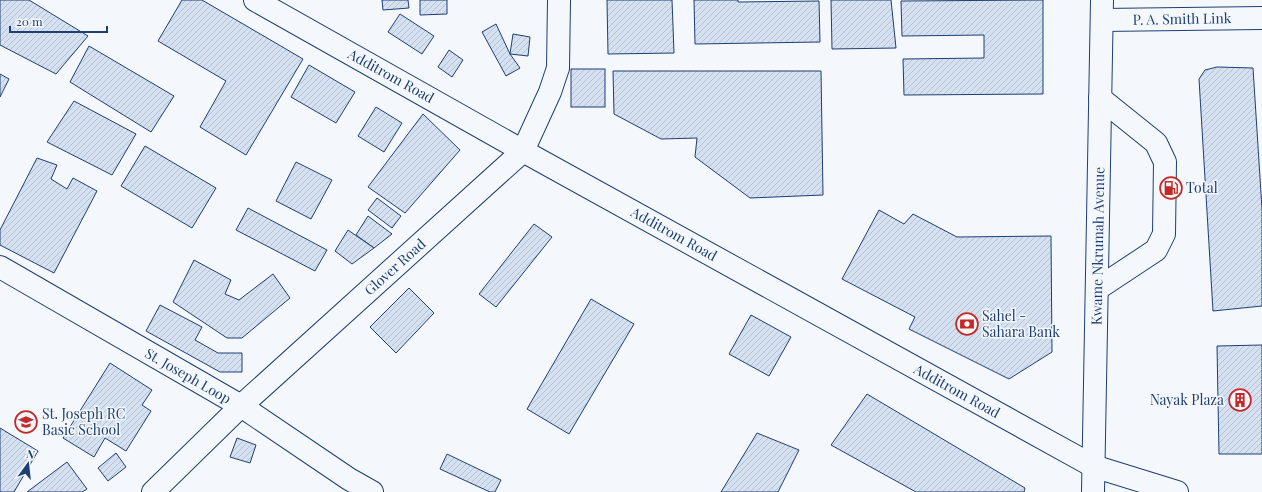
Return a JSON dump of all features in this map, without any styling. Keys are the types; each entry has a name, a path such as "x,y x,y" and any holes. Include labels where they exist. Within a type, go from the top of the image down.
{"street":[{"name":"Additrom Road","path":"256,0 523,151 1093,466 1177,492"},
{"name":"Glover Road","path":"153,492 241,406 523,151 550,92 558,68 559,0"},
{"name":"P. A. Smith Link","path":"1102,10 1262,18"},
{"name":"Kwame Nkrumah Avenue","path":"1093,492 1102,10"},
{"path":"1097,289 1156,250 1164,234 1165,162 1156,142 1100,98"},
{"name":"St. Joseph Loop","path":"0,267 241,406 349,479 372,492"}],"building":[{"path":"0,0 29,0 88,36 56,74 0,45"},
{"path":"182,0 202,0 303,59 246,155 200,127 226,81 158,41"},
{"path":"382,0 408,0 409,8 383,10"},
{"path":"420,0 447,0 447,14 420,15"},
{"path":"607,0 672,0 674,53 608,54"},
{"path":"694,0 738,0 738,2 819,1 820,42 695,44"},
{"path":"831,0 891,0 896,48 832,49"},
{"path":"1043,0 1043,94 904,95 903,59 984,58 984,35 902,36 901,1"},
{"path":"400,14 434,36 422,54 388,32"},
{"path":"496,24 510,54 520,68 506,76 482,32"},
{"path":"513,34 530,37 528,56 510,54"},
{"path":"89,46 174,96 151,132 70,82"},
{"path":"449,50 463,60 452,77 438,67"},
{"path":"309,65 355,92 336,123 291,97"},
{"path":"1217,67 1253,68 1262,209 1262,306 1213,311 1199,79 1205,70"},
{"path":"571,69 605,69 605,107 571,107"},
{"path":"613,71 821,71 823,195 750,198 695,157 697,138 661,139 614,114"},
{"path":"0,74 9,79 0,97"},
{"path":"74,101 136,134 112,175 47,142"},
{"path":"376,107 402,123 384,152 358,136"},
{"path":"423,114 460,150 405,213 368,187"},
{"path":"145,146 216,188 192,228 121,186"},
{"path":"37,158 57,165 51,179 67,189 73,178 97,191 54,273 0,245 0,230"},
{"path":"296,162 332,180 311,219 276,201"},
{"path":"377,198 401,216 392,228 368,210"},
{"path":"248,208 327,250 315,271 236,230"},
{"path":"879,210 904,224 913,214 957,237 1051,236 1052,352 1009,379 909,329 915,317 842,279"},
{"path":"368,216 392,234 374,248 356,235"},
{"path":"534,224 552,237 496,307 479,294"},
{"path":"348,230 374,248 352,264 335,251"},
{"path":"194,260 231,280 225,294 239,300 273,274 290,298 242,338 227,338 173,302"},
{"path":"409,288 434,313 396,353 370,327"},
{"path":"591,299 634,324 569,434 527,409"},
{"path":"160,305 202,327 195,340 218,353 242,353 242,372 220,372 146,331"},
{"path":"751,315 791,337 769,376 729,354"},
{"name":"Nayak Plaza","path":"1262,345 1262,454 1219,454 1217,346"},
{"path":"110,363 152,390 142,405 151,411 126,451 105,438 94,457 63,438"},
{"path":"867,394 1025,488 1024,492 916,492 831,445"},
{"path":"0,428 38,451 14,492 0,492"},
{"path":"757,433 799,450 778,492 721,492"},
{"path":"237,438 256,445 250,463 230,457"},
{"path":"116,453 126,467 108,481 98,468"},
{"path":"447,454 501,480 495,492 490,492 440,469"},
{"path":"67,462 87,489 82,492 27,492"}],"place":[{"name":"Total","path":"1171,188"},
{"name":"Sahel - Sahara Bank","path":"967,324"},
{"name":"Nayak Plaza","path":"1240,400"},
{"name":"St. Joseph RC Basic School","path":"26,422"}]}
